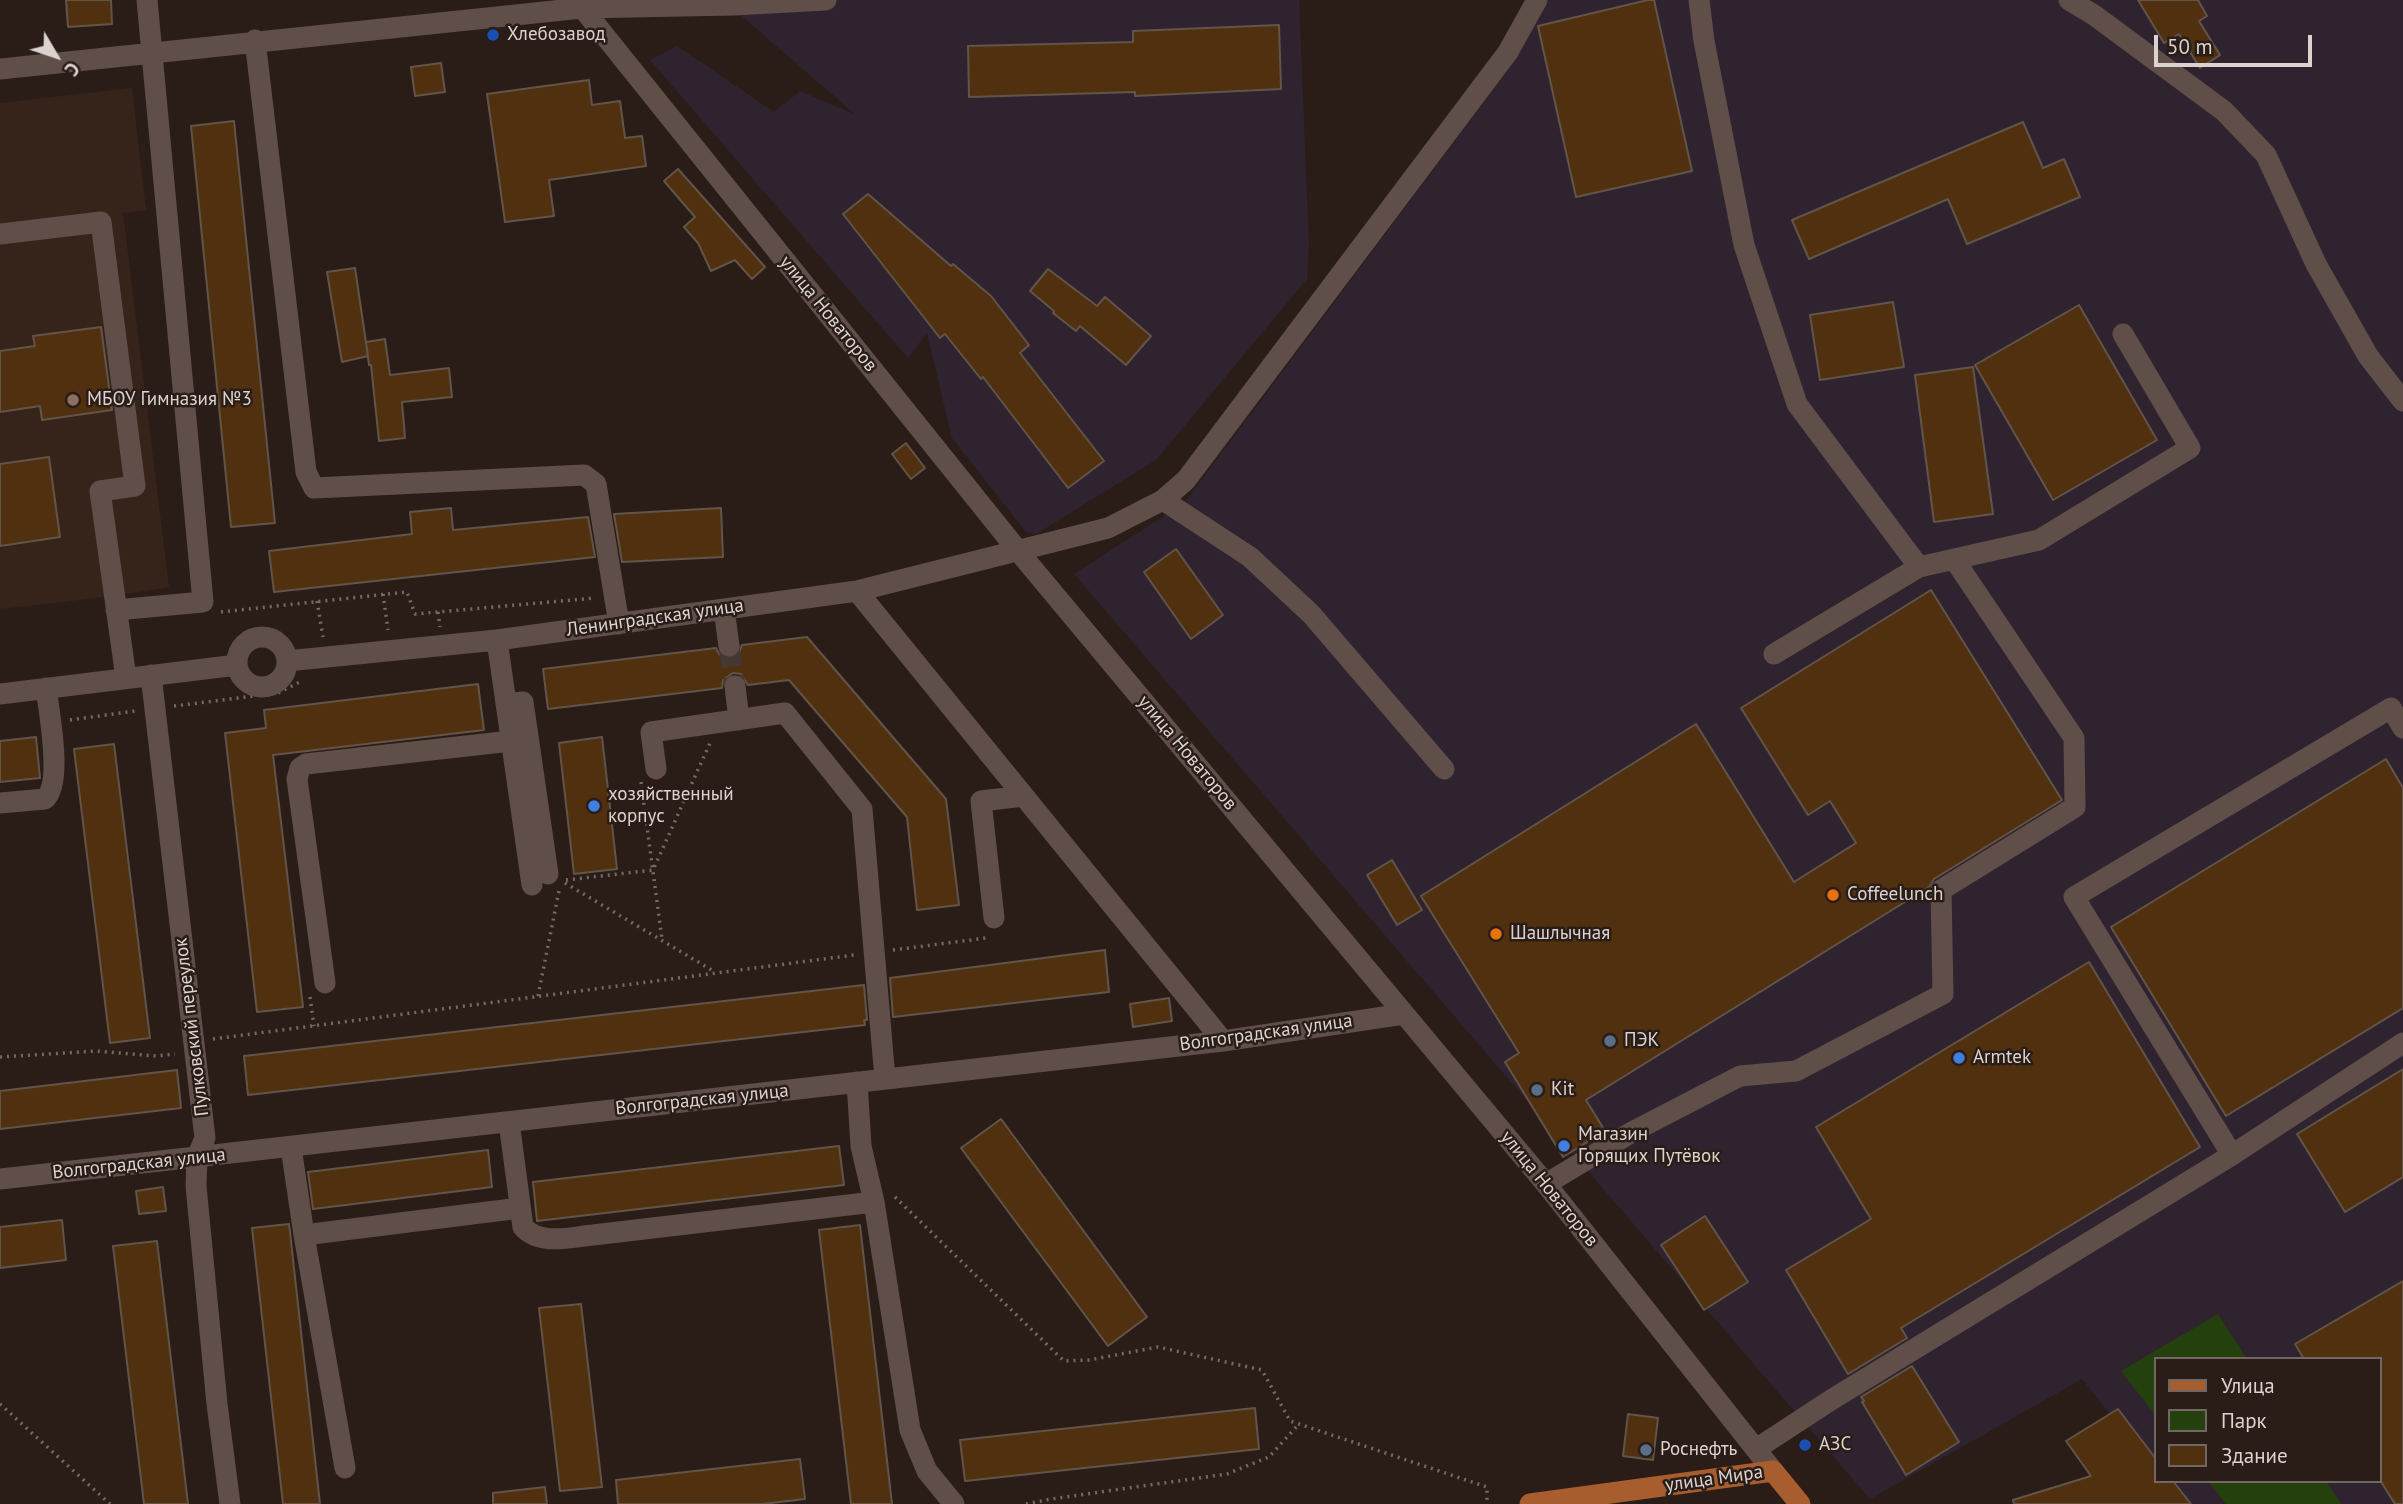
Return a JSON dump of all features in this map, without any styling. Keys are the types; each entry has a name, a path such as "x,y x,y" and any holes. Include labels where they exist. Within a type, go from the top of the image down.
{"main road":[{"name":"улица Мира","path":"1530,1504 1773,1471"},
{"name":"улица Новаторов","path":"1773,1471 1800,1504"}],"street":[{"path":"116,610 203,602 147,0"},
{"path":"0,69 579,4 734,5 826,0"},
{"name":"Ленинградская улица","path":"287,661 497,640 857,590 1108,528 1163,500 1186,481 1499,62 1537,0"},
{"path":"1699,0 1703,41 1744,245 1797,404 1919,567"},
{"path":"2069,0 2094,15 2224,111 2266,155 2316,264 2368,356 2403,401"},
{"name":"улица Новаторов","path":"579,4 1019,552 1546,1184 1773,1471"},
{"path":"255,40 306,472 314,488 584,475 596,484 619,624"},
{"path":"0,234 101,222 135,486 100,491 126,678"},
{"path":"1774,654 1919,567 2039,540 2190,448 2123,334"},
{"path":"1163,500 1251,557 1311,614 1444,769"},
{"path":"1546,1184 1632,1132 1740,1076 1796,1070 1943,994 1941,890 2075,807 2074,738 1954,559"},
{"path":"857,590 1223,1041"},
{"path":"724,609 730,646"},
{"path":"256,638 273,640 280,645 287,661 281,679 264,687 254,686 246,681 237,665 241,648 256,638"},
{"path":"497,640 512,741 547,880"},
{"path":"0,694 237,665"},
{"name":"Пулковский переулок","path":"151,675 205,1138 197,1157 196,1186 230,1504"},
{"path":"729,721 734,686"},
{"path":"0,803 37,801 49,796 54,772 46,688"},
{"path":"506,704 523,702 547,880"},
{"path":"2232,1155 2074,897 2391,708 2403,727"},
{"path":"656,769 651,732 786,713 862,809 885,1079"},
{"path":"325,983 297,779 300,768 306,764 512,741"},
{"path":"994,918 981,801 1024,796"},
{"name":"Волгоградская улица","path":"0,1179 1223,1041 1404,1014"},
{"path":"1756,1450 1831,1400 2232,1155 2403,1043"},
{"path":"857,1082 861,1146 883,1198 910,1430 927,1471 954,1504"},
{"path":"509,1122 523,1227 538,1238 551,1239 883,1198"},
{"path":"291,1147 345,1468"},
{"path":"304,1236 520,1208"}],"path":[{"path":"211,613 407,592 415,614 615,597"},
{"path":"383,594 390,651"},
{"path":"317,601 327,657"},
{"path":"50,723 278,693 304,679"},
{"path":"653,870 729,721"},
{"path":"656,769 639,771 662,939"},
{"path":"547,880 653,870"},
{"path":"547,880 662,939 717,973"},
{"path":"538,996 547,880"},
{"path":"0,1057 96,1051 156,1056 194,1047 538,996 996,936 994,918"},
{"path":"883,1198 900,1204 1064,1360 1089,1360 1158,1348 1262,1370 1290,1420 1298,1425 1487,1487 1487,1504"},
{"path":"0,1404 110,1504"},
{"path":"1026,1504 1227,1474 1269,1457 1298,1425"}],"shaded area":[{"path":"723,0 1299,0 1309,245 1307,279 1156,460 1036,534 1026,532 952,438 927,333 908,358 650,60 677,46 774,112 800,91 856,115"},
{"path":"1549,0 2403,0 2403,1504 2182,1504 2166,1483 2382,1483 2382,1357 2154,1357 2154,1469 2082,1379 1870,1499 1074,574 1184,503 1511,66"},
{"name":"МБОУ Гимназия №3","path":"132,88 146,210 123,213 169,587 0,609 0,103"}],"green space":[{"path":"2218,1314 2246,1357 2154,1357 2154,1413 2121,1371"},
{"path":"2210,1483 2327,1483 2341,1504 2226,1504"}],"building":[{"path":"66,0 111,0 112,24 68,27"},
{"path":"1654,0 1692,171 1576,197 1538,26"},
{"path":"2138,0 2198,0 2207,16 2199,21 2220,55 2200,68 2179,34 2164,43"},
{"path":"1279,25 1281,89 1135,96 1135,92 969,97 968,46 1133,42 1133,31"},
{"path":"441,63 445,92 415,96 411,67"},
{"path":"589,80 592,105 620,101 625,138 642,136 646,166 549,180 554,216 505,222 487,94"},
{"path":"234,121 275,523 231,527 191,126"},
{"path":"2023,122 2043,168 2064,159 2080,197 1967,244 1948,199 1809,259 1792,220"},
{"path":"678,169 765,267 752,279 735,260 711,271 698,243 684,227 695,217 664,181"},
{"path":"868,194 951,266 953,264 991,296 1029,345 1020,353 1104,461 1068,488 983,377 981,379 945,334 940,338 843,214"},
{"path":"355,268 368,356 342,362 327,272"},
{"path":"1048,269 1097,306 1105,297 1151,336 1126,365 1080,326 1076,331 1030,291"},
{"path":"1893,302 1904,367 1820,380 1810,315"},
{"path":"2079,305 2157,440 2053,500 1975,365"},
{"path":"101,327 112,410 42,420 40,406 0,412 0,351 35,346 33,336"},
{"path":"385,339 390,375 449,368 452,397 402,402 405,438 379,441 366,342"},
{"path":"1973,367 1993,514 1934,522 1915,375"},
{"path":"906,443 925,468 911,479 892,454"},
{"path":"49,457 60,537 0,546 0,464"},
{"path":"451,508 453,530 588,517 595,557 274,592 269,551 412,534 410,512"},
{"path":"721,508 723,557 622,562 614,514"},
{"path":"1176,549 1223,615 1191,639 1144,572"},
{"path":"1931,590 2062,800 1934,879 1929,887 1586,1100 1605,1131 1563,1157 1505,1062 1519,1053 1421,896 1696,724 1794,882 1856,843 1830,801 1808,815 1741,708"},
{"path":"807,637 946,799 959,905 917,910 907,817 789,680 748,685 741,674 733,673 723,680 722,688 548,709 543,669 716,648 719,654 730,659 738,656 742,645"},
{"path":"478,684 484,730 273,755 303,1007 257,1012 225,733 266,728 264,710"},
{"path":"36,737 40,778 0,782 0,741"},
{"path":"602,737 617,869 574,874 559,743"},
{"path":"114,744 150,1038 110,1043 74,749"},
{"path":"2386,759 2403,788 2403,1008 2226,1116 2111,927"},
{"path":"1392,860 1422,910 1397,925 1367,875"},
{"path":"1105,950 1109,992 893,1017 890,978"},
{"path":"2089,962 2200,1147 1901,1328 1907,1338 1848,1374 1786,1270 1871,1219 1816,1127"},
{"path":"864,985 867,1020 864,1020 865,1025 248,1095 244,1056"},
{"path":"1169,998 1172,1021 1133,1027 1130,1004"},
{"path":"2403,1069 2403,1177 2345,1212 2297,1134"},
{"path":"177,1070 181,1108 0,1129 0,1091"},
{"path":"1001,1119 1147,1317 1108,1346 961,1148"},
{"path":"839,1146 844,1185 537,1221 533,1182"},
{"path":"488,1150 492,1187 313,1209 308,1172"},
{"path":"163,1187 166,1211 139,1214 136,1191"},
{"path":"1705,1216 1748,1282 1704,1310 1661,1245"},
{"path":"62,1220 66,1260 0,1268 0,1227"},
{"path":"289,1224 320,1504 283,1504 252,1228"},
{"path":"860,1225 892,1504 851,1504 819,1230"},
{"path":"157,1241 188,1504 144,1504 113,1246"},
{"path":"2403,1281 2403,1504 2395,1504 2382,1483 2382,1357 2303,1357 2295,1344"},
{"path":"581,1304 602,1487 560,1491 539,1308"},
{"path":"1912,1366 1959,1442 1906,1475 1861,1397"},
{"path":"1255,1408 1259,1449 965,1481 960,1440"},
{"path":"2118,1409 2154,1456 2154,1483 2175,1483 2191,1504 2014,1504 2013,1500 2091,1476 2066,1441"},
{"path":"1628,1414 1658,1418 1653,1460 1623,1456"},
{"path":"800,1459 805,1499 763,1504 618,1504 616,1480"},
{"path":"545,1487 547,1504 493,1504 493,1493"}],"tunnel":[{"path":"729,646 735,686"}],"place":[{"name":"Хлебозавод","path":"493,35"},
{"name":"МБОУ Гимназия №3","path":"73,400"},
{"name":"хозяйственный корпус","path":"594,806"},
{"name":"Coffeelunch","path":"1833,895"},
{"name":"Шашлычная","path":"1496,934"},
{"name":"ПЭК","path":"1610,1041"},
{"name":"Armtek","path":"1959,1058"},
{"name":"Kit","path":"1537,1090"},
{"name":"Магазин Горящих Путёвок","path":"1564,1146"},
{"name":"АЗС","path":"1805,1445"},
{"name":"Роснефть","path":"1646,1450"}]}
